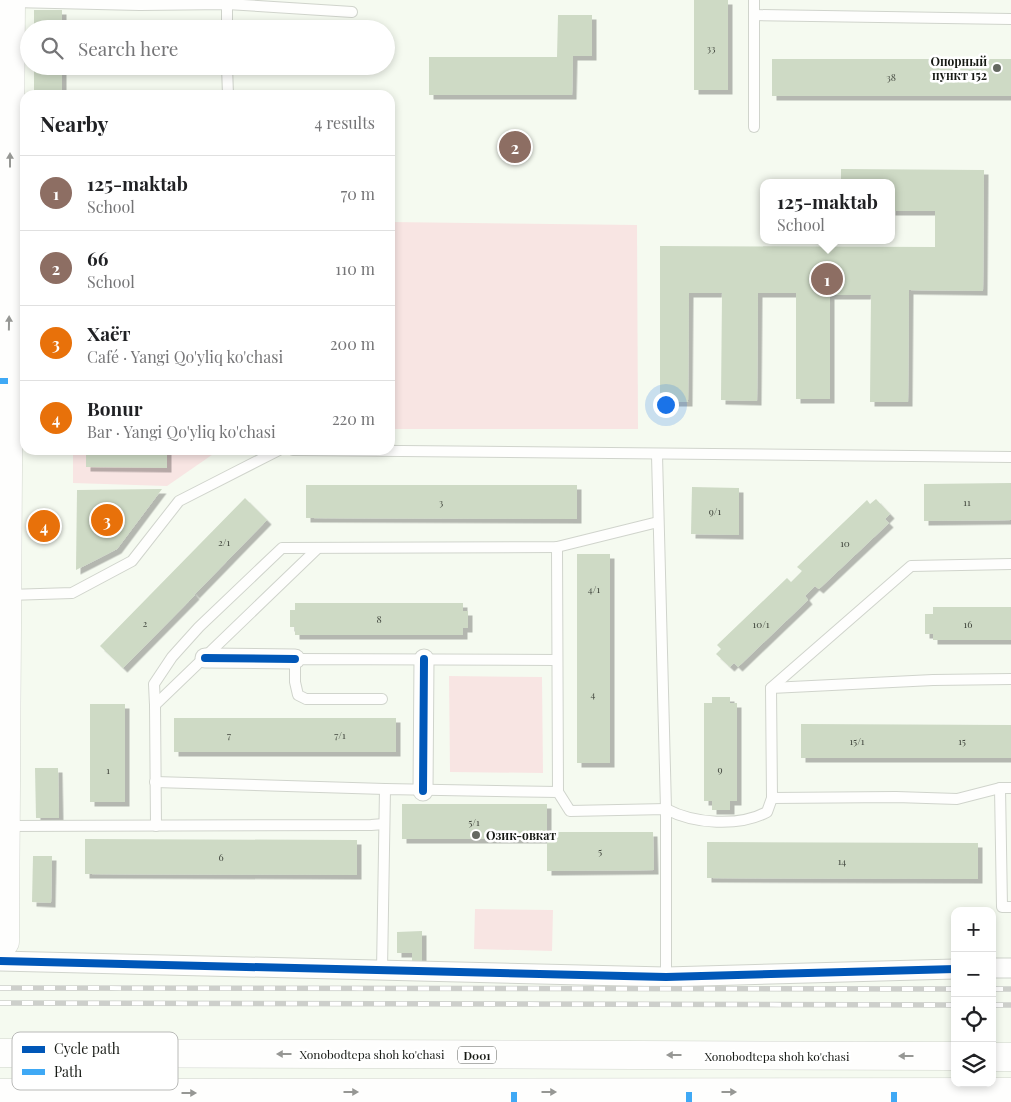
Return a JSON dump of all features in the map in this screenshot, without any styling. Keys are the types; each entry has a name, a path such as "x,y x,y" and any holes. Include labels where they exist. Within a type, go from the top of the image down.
{"main road":[{"path":"0,947 5,942 4,381 11,1"},
{"name":"Xonobodtepa shoh ko'chasi","path":"178,1054 951,1056"},
{"path":"996,1056 1011,1057"},
{"path":"0,1093 899,1099 1011,1092"}],"street":[{"path":"205,658 295,659"},
{"path":"423,791 424,660"},
{"path":"0,961 666,977 951,969"},
{"path":"996,968 1011,968"}],"lane":[{"path":"754,0 754,127"},
{"path":"11,1 227,4 352,12"},
{"path":"227,4 227,20"},
{"path":"754,16 1011,19"},
{"path":"227,75 228,90"},
{"path":"395,451 1011,457"},
{"path":"657,454 666,809 666,977"},
{"path":"4,595 72,593 132,561 179,501 269,455"},
{"path":"156,826 154,684 172,657 252,574 282,548 557,547 658,522"},
{"path":"557,547 558,792 570,810 666,809 678,816 700,820 743,820 758,817 768,812 772,798 771,688 911,566 1011,564"},
{"path":"155,705 317,548"},
{"path":"382,699 306,699 298,695 295,682 295,659 557,660"},
{"path":"771,688 933,680 1011,679"},
{"path":"155,782 423,791 558,792"},
{"path":"772,798 896,797 957,799 1006,788 1002,907 1011,907"},
{"path":"382,970 384,789"},
{"path":"6,826 384,824"}],"shaded area":[{"path":"395,222 637,225 638,429 395,429"},
{"path":"73,455 212,455 167,486 73,483"},
{"path":"449,676 542,677 543,773 450,772"},
{"path":"475,909 553,910 552,951 474,949"}],"building":[{"path":"694,0 728,0 728,90 694,90"},
{"path":"34,10 62,10 62,20 34,20"},
{"path":"558,15 592,15 592,56 573,56 572,95 429,95 429,57 557,57"},
{"path":"772,59 1011,59 1011,96 772,96"},
{"path":"34,75 62,75 62,90 34,90"},
{"path":"841,169 984,170 983,291 909,290 908,402 870,402 871,295 830,295 830,399 796,399 796,293 758,293 757,401 721,400 722,293 689,293 688,402 660,402 660,246 935,247 935,211 895,211 895,179 841,179"},
{"path":"86,455 167,455 167,468 86,467"},
{"path":"1011,483 1011,520 924,521 924,484"},
{"path":"306,485 577,485 577,519 306,518"},
{"path":"692,487 739,488 739,535 691,534"},
{"path":"162,489 117,549 76,570 77,490"},
{"path":"245,498 267,520 195,594 189,587 195,595 123,668 100,646"},
{"path":"876,499 890,514 885,519 889,523 819,589 815,586 805,596 808,600 738,667 734,663 730,667 716,654 721,649 717,645 787,578 791,582 802,571 797,567 867,500 870,504"},
{"path":"577,554 610,554 610,763 577,763"},
{"path":"295,603 463,603 463,611 468,611 468,628 463,628 463,635 295,635 295,627 290,627 290,610 295,610"},
{"path":"933,607 1011,607 1011,640 933,640 933,634 925,634 925,614 933,614"},
{"path":"712,697 730,697 730,703 737,703 737,801 730,801 730,810 712,810 712,801 704,801 704,703 712,703"},
{"path":"90,704 125,704 125,802 90,802"},
{"path":"174,718 396,718 396,752 174,752"},
{"path":"801,724 1011,725 1011,758 801,758"},
{"path":"35,768 58,768 59,818 36,818"},
{"path":"402,804 547,804 547,832 653,832 654,870 547,871 547,839 402,839"},
{"path":"85,839 357,840 357,875 85,874"},
{"path":"707,842 978,843 978,879 707,878"},
{"path":"33,856 52,856 51,903 32,902"},
{"path":"422,931 422,964 412,964 412,953 397,953 397,932"}],"railway":[{"path":"0,988 951,989"},
{"path":"996,989 1011,989"},
{"path":"0,1003 951,1005"},
{"path":"996,1005 1011,1005"}],"marked path":[{"path":"0,381 8,381"},
{"path":"514,1092 514,1102"},
{"path":"689,1092 689,1102"},
{"path":"894,1092 894,1102"}],"cycle path":[{"path":"205,658 295,659"},
{"path":"423,791 424,659"},
{"path":"0,961 666,977 951,969"}],"place":[{"name":"Опорный пункт 152","path":"997,68"},
{"name":"66","path":"515,147"},
{"name":"125-maktab","path":"827,279"},
{"name":"Хаёт","path":"107,520"},
{"name":"Bonur","path":"44,526"},
{"name":"Озик-овкат","path":"476,835"}]}
